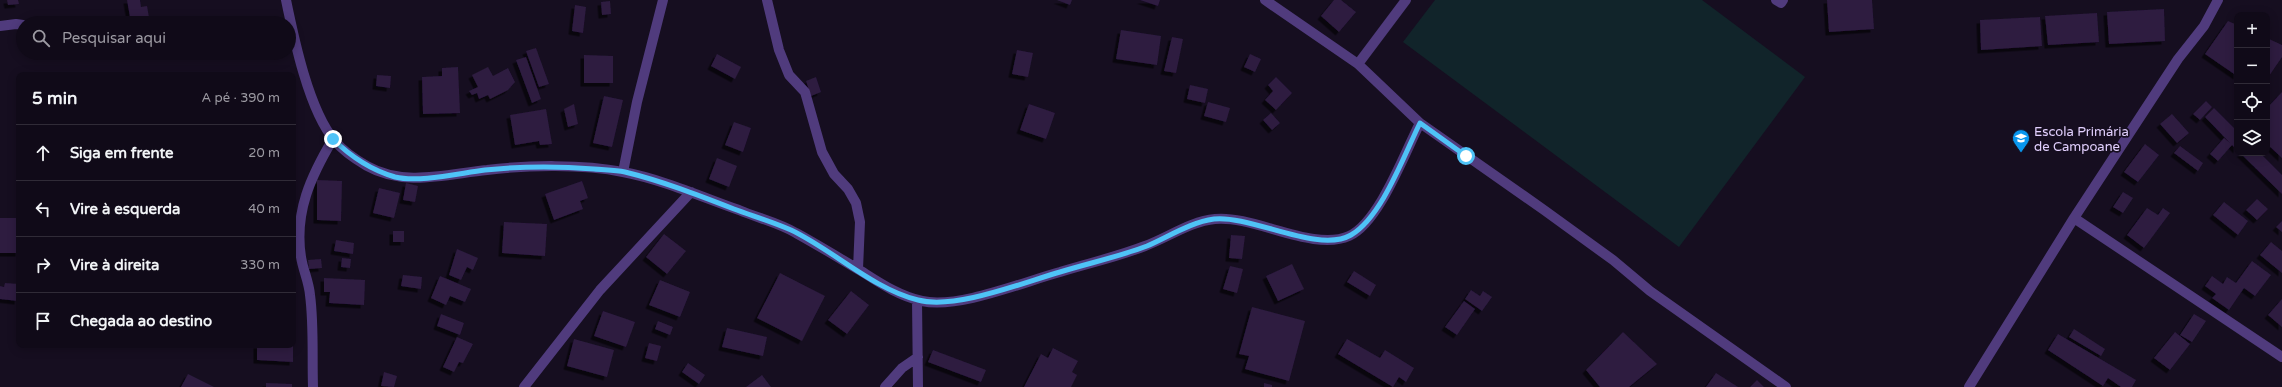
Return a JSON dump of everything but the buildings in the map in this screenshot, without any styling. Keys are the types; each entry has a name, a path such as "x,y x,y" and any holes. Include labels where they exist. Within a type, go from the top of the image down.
{"street":[{"path":"286,0 288,16"},
{"path":"623,172 637,102 663,0"},
{"path":"768,0 779,50 789,75 805,92 822,152 834,174 848,189 856,202 860,222 858,270"},
{"path":"1265,0 1358,64 1420,123 1544,210 1613,260 1650,291 1786,387"},
{"path":"1358,64 1406,0"},
{"path":"1776,0 1781,3 1783,0"},
{"path":"1969,387 2074,218 2178,59 2204,26 2218,0"},
{"path":"0,26 16,24"},
{"path":"296,50 317,112 333,139 346,152 369,167 398,178 443,176 487,170 540,166 623,172 691,192 792,230 892,291 917,300 934,303 1001,290 1063,271 1114,258 1190,226 1215,219 1245,222 1305,237 1331,240 1348,237 1364,226 1381,202 1420,123"},
{"path":"313,387 310,295 301,256 299,228 302,204 310,180 333,139"},
{"path":"524,387 600,290 691,192"},
{"path":"2074,218 2282,357"},
{"path":"917,300 918,387"},
{"path":"886,387 902,368 918,357"}],"shaded area":[{"path":"1435,0 1702,0 1805,77 1679,247 1403,42"}],"place":[{"name":"Escola Primária de Campoane","path":"2021,153"}],"route":[{"path":"333,139 346,152 369,167 398,178 443,176 487,170 540,166 623,172 691,192 792,230 892,291 917,300 934,303 958,300 1001,290 1063,271 1114,258 1156,242 1190,226 1215,219 1245,222 1305,237 1331,240 1348,237 1364,226 1381,202 1420,123 1466,156"}]}
